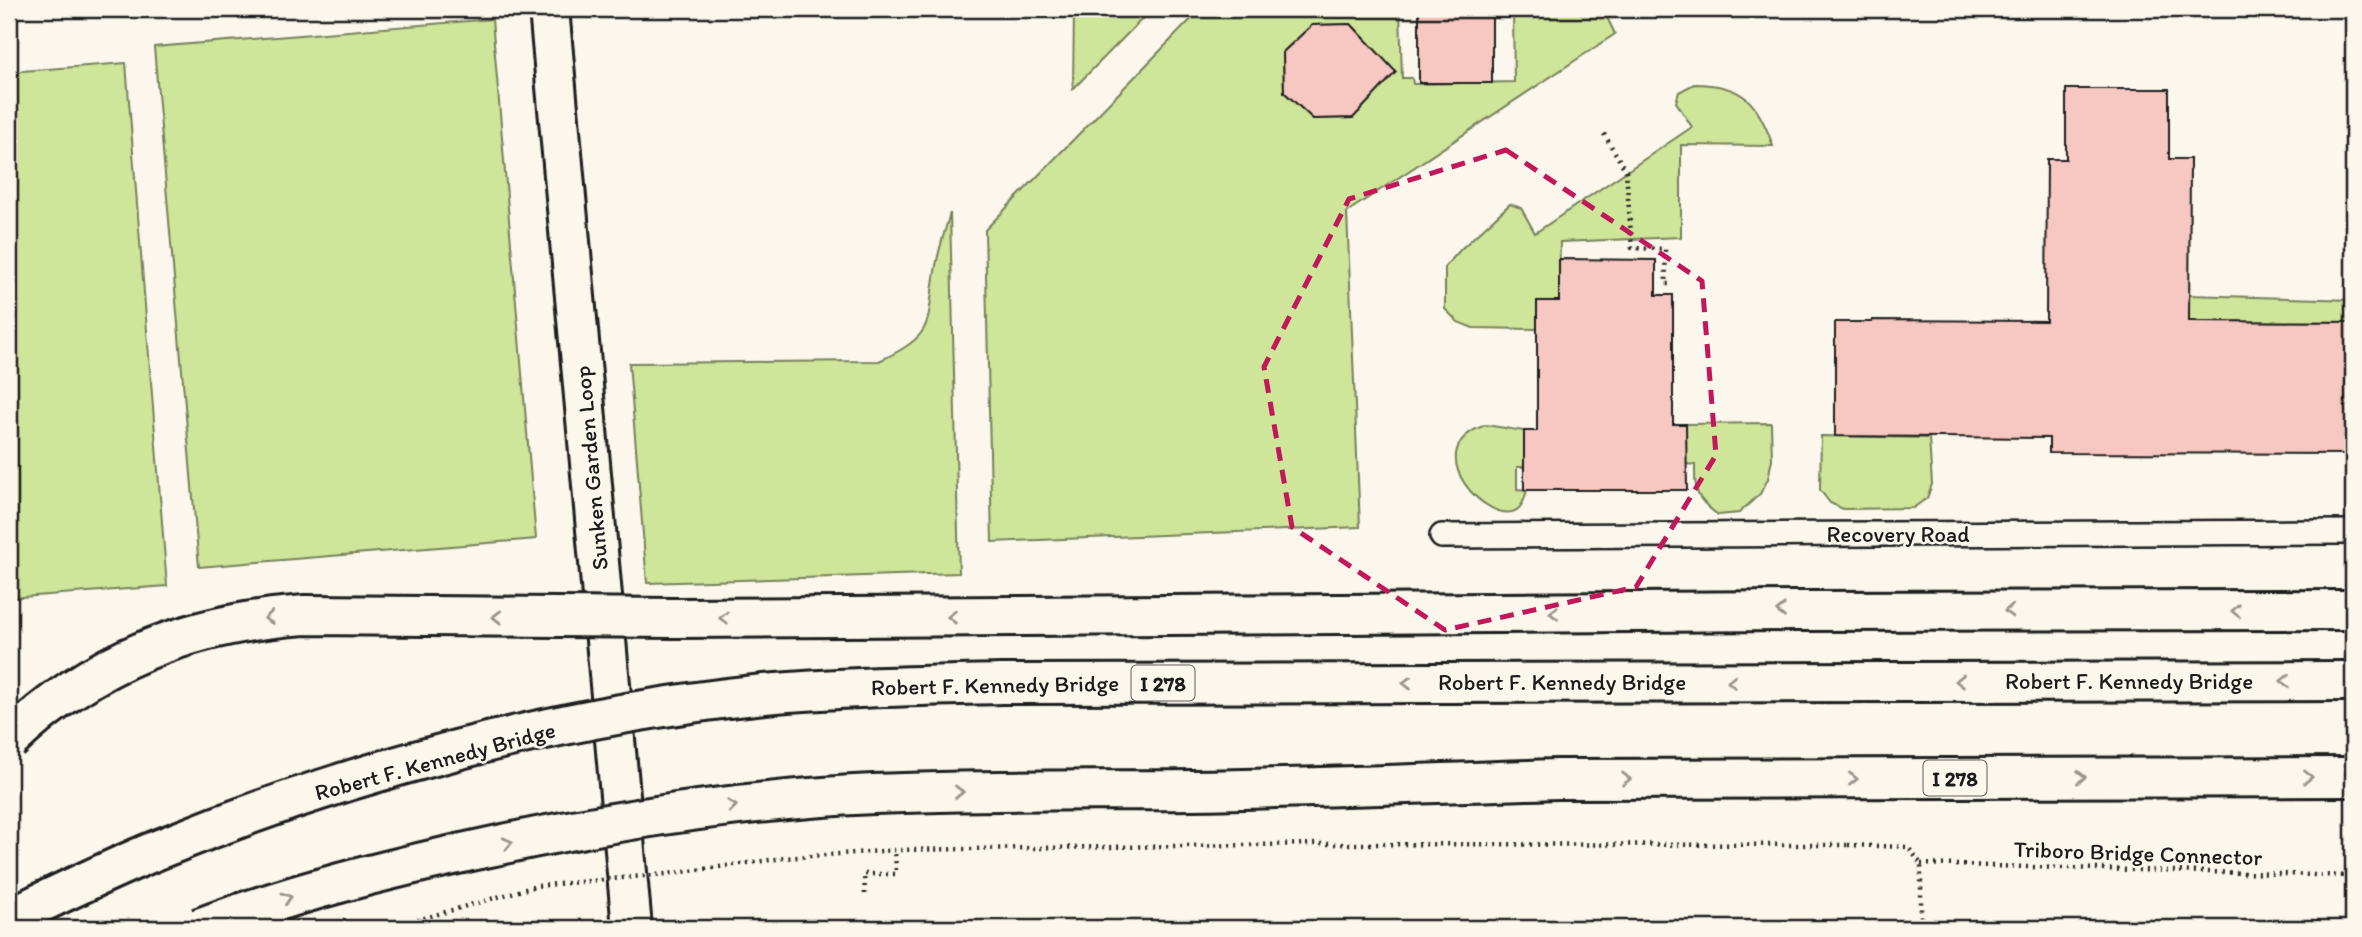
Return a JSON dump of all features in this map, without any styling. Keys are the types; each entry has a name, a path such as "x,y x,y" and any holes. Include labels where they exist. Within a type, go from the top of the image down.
{"main road":[{"name":"Sunken Garden Loop","path":"549,9 632,928"},
{"path":"9,741 55,700 139,652 201,630 305,615 673,618 2353,610"},
{"name":"Robert F. Kennedy Bridge","path":"9,918 162,848 264,809 382,771 572,724 674,706 764,695 860,688 1015,684 2353,681"},
{"name":"I 278","path":"199,928 338,882 547,834 650,816 767,802 860,795 1558,779 2353,777"}],"lane":[{"name":"Recovery Road","path":"1442,536 2353,532"}],"path":[{"path":"144,9 145,21"},
{"path":"1604,134 1626,171 1632,248 1665,248 1666,284 1673,284"},
{"path":"390,928 536,886 676,873 784,858 895,850 1320,844 1908,847 1921,864 1921,928"},
{"path":"865,894 864,874 896,874 895,850"},
{"name":"Triboro Bridge Connector","path":"1921,864 2353,876"}],"highlighted area":[{"path":"1506,150 1702,281 1716,455 1636,587 1445,630 1292,527 1264,367 1349,199"}],"green space":[{"path":"1074,9 1152,9 1073,89"},
{"path":"1201,9 1400,9 1402,78 1412,78 1413,84 1514,82 1513,11 1603,9 1615,34 1347,212 1360,527 992,542 985,230","holes":["1351,24 1378,53 1379,90 1353,118 1313,119 1284,92 1283,52 1312,25"]},
{"path":"492,19 536,539 199,567 154,47"},
{"path":"126,63 167,586 9,598 9,72"},
{"path":"1694,84 1725,88 1746,99 1761,118 1773,146 1681,145 1681,237 1560,242 1559,301 1537,329 1473,328 1458,322 1445,309 1445,267 1510,204 1521,208 1535,233 1692,127 1676,102 1679,92"},
{"path":"950,213 959,573 647,583 629,363 879,361 912,343 926,324 937,259"},
{"path":"2189,295 2353,300 2353,322 2189,321"},
{"path":"1771,423 1772,459 1768,479 1760,494 1739,513 1718,515 1698,494 1695,465 1686,464 1686,424"},
{"path":"1486,425 1524,431 1524,467 1517,467 1517,489 1527,490 1518,509 1506,512 1492,508 1477,498 1465,484 1457,468 1457,451 1465,436"},
{"path":"1821,436 1929,438 1932,484 1927,498 1913,508 1843,509 1830,503 1820,490"}],"building":[{"path":"1419,9 1492,9 1492,83 1419,83"},
{"path":"1351,24 1396,72 1353,118 1313,119 1284,92 1283,52 1312,25"},
{"path":"2066,89 2169,89 2169,159 2190,159 2189,321 2353,322 2353,454 2049,453 2049,438 1835,436 1835,322 2046,321 2047,159 2066,159"},
{"path":"1559,259 1656,260 1656,295 1673,295 1673,424 1686,424 1687,490 1524,490 1524,431 1537,431 1537,301 1559,301"}]}
